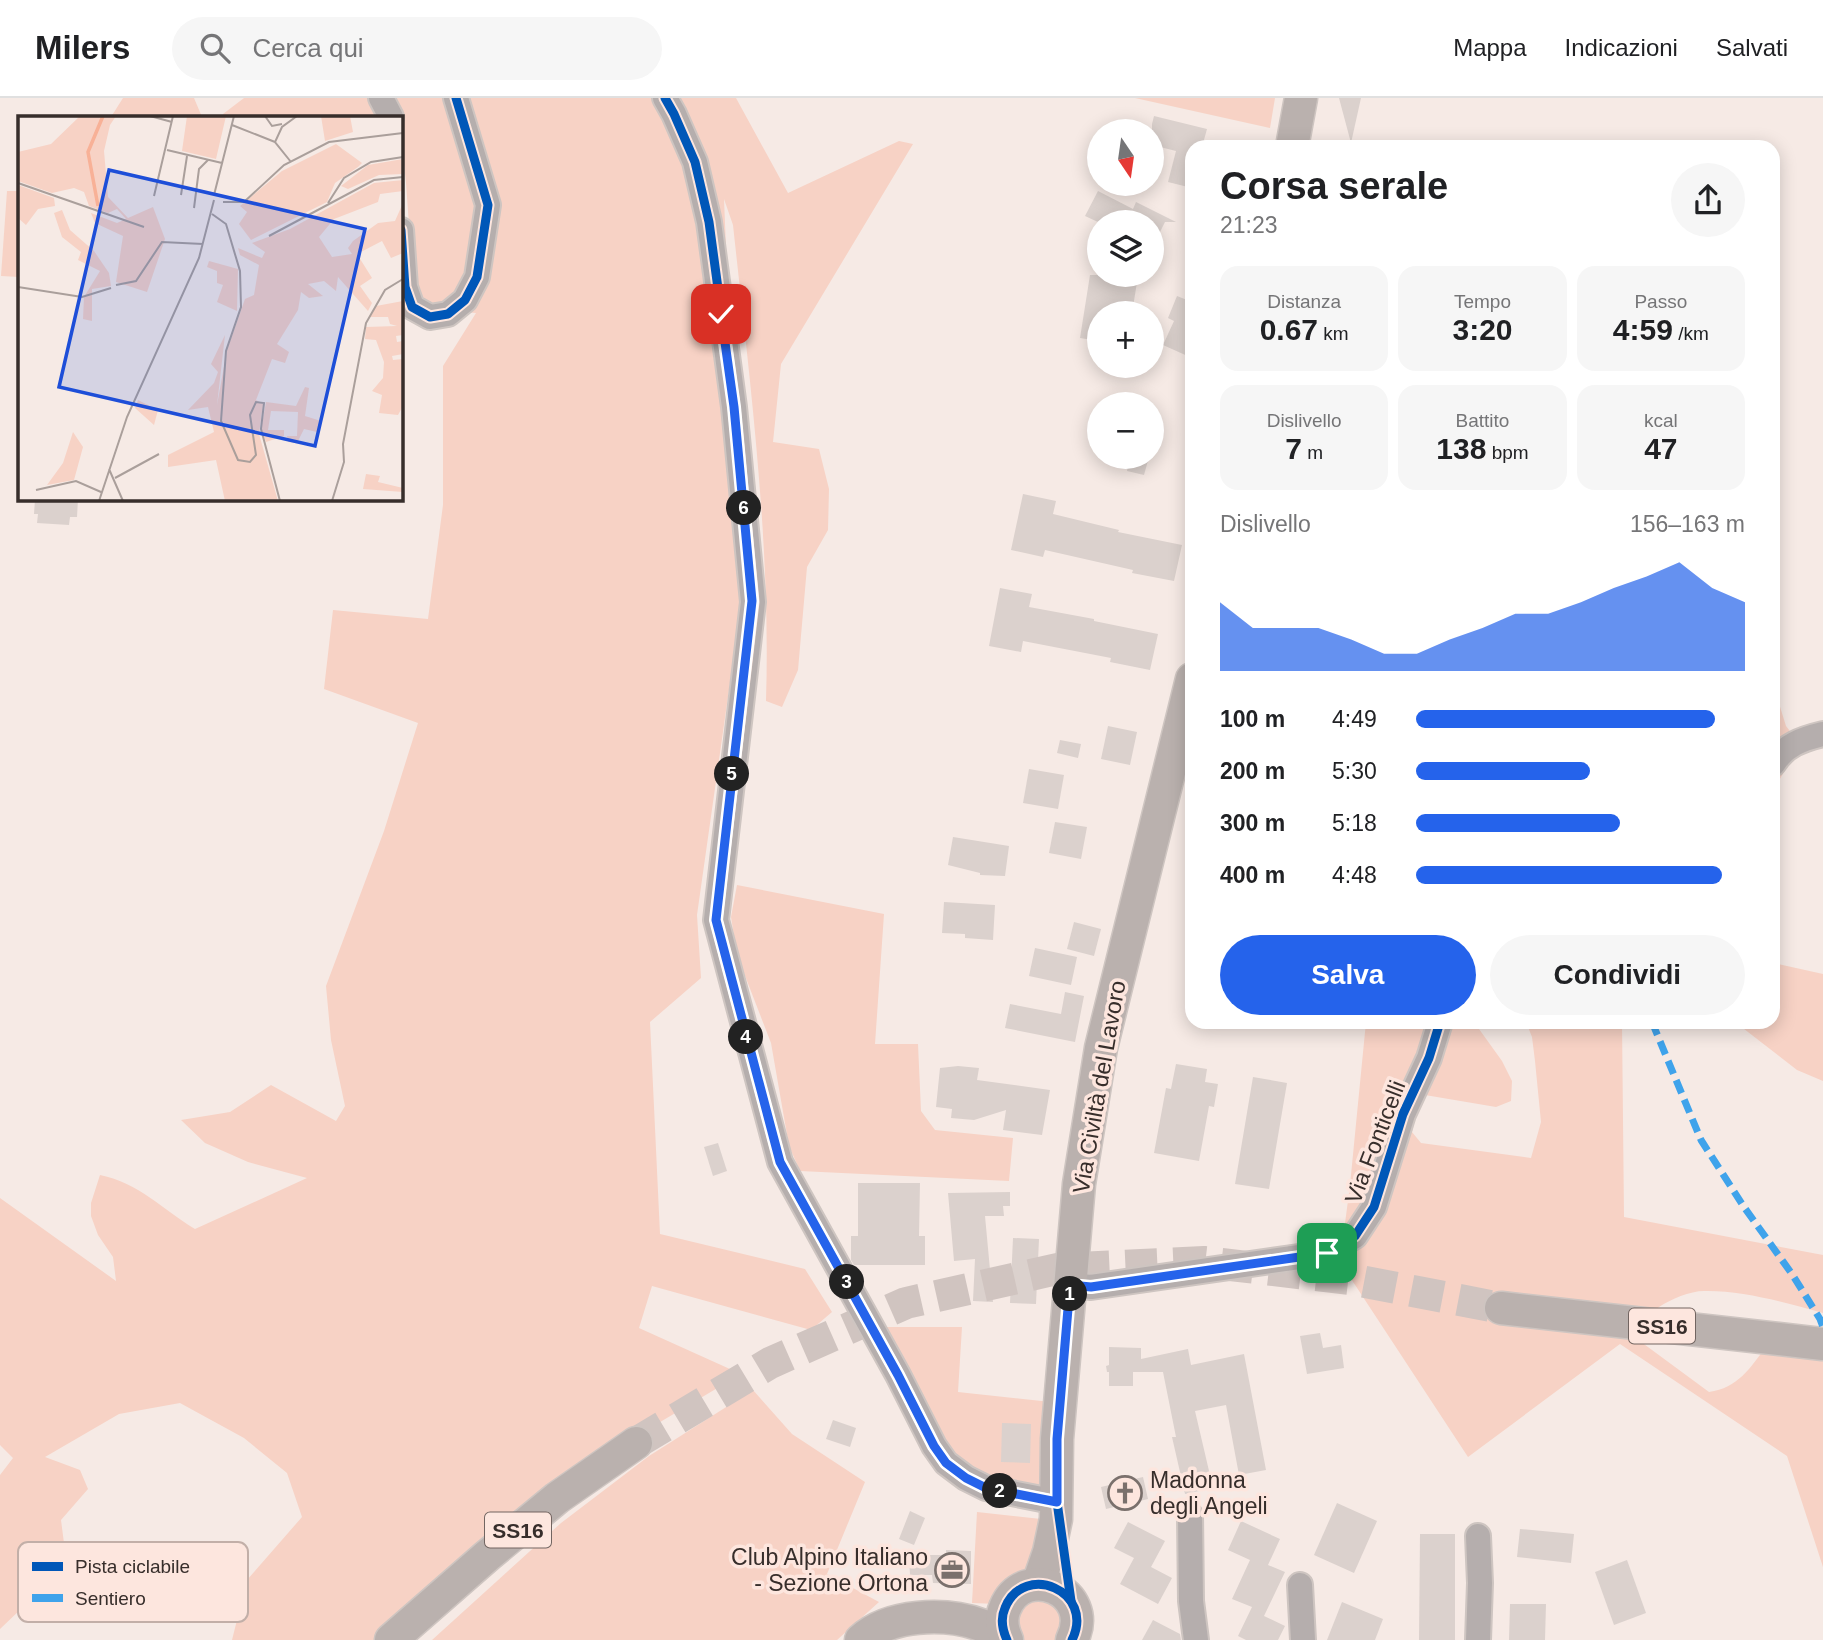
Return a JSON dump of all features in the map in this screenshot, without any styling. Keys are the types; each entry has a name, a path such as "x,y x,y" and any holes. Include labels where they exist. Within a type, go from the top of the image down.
{"main road":[{"path":"1293,140 1301,98"},
{"name":"Via Civiltà del Lavoro","path":"1074,1639 1076,1612 1071,1601 1057,1502 1057,1439 1079,1184 1101,1048 1185,707"},
{"name":"SS16","path":"1501,1308 1823,1344"},
{"name":"SS16","path":"397,1635 557,1498 636,1443"},
{"name":"Via Civiltà del Lavoro","path":"1038,1584 1049,1552 1057,1502"},
{"path":"1006,1639 1002,1614 1015,1593 1038,1584 1062,1591 1071,1601"},
{"path":"944,1619 976,1614 1007,1602"},
{"path":"860,1640 875,1629 897,1620 911,1618 944,1619 980,1625 1006,1639"}],"street":[{"path":"381,98 390,116"},
{"path":"402,244 405,287 412,307 430,317 448,314 465,300 477,277 488,205 456,98"},
{"path":"665,98 695,162 709,222 734,407 752,601 716,920 780,1162 898,1375 934,1446 946,1463 966,1478 986,1488 1057,1502"},
{"path":"1780,753 1807,738 1823,734"},
{"name":"Via Fonticelli","path":"1070,1285 1091,1287 1327,1253 1355,1236 1374,1207 1403,1114 1429,1058 1438,1029"},
{"path":"1191,1515 1191,1601 1196,1640"},
{"path":"1478,1535 1478,1640"},
{"path":"1300,1585 1303,1640"}],"shaded area":[{"path":"123,98 194,98 202,116 112,116"},
{"path":"244,98 369,98 380,116 224,116"},
{"path":"396,98 736,98 788,193 899,141 913,144 781,364 773,442 819,449 829,489 828,530 807,567 798,670 782,707 766,701 767,641 758,463 733,225 724,199 741,605 697,915 701,978 650,1022 660,1234 805,1269 832,1312 811,1330 652,1286 639,1328 741,1374 645,1431 376,1640 232,1640 236,1622 248,1622 248,1579 302,1517 287,1473 244,1438 180,1403 119,1414 45,1457 80,1470 88,1489 61,1520 64,1542 18,1542 18,1612 0,1629 0,1475 13,1458 0,1445 0,1198 116,1281 113,1257 98,1235 91,1216 91,1203 100,1175 138,1190 195,1229 307,1178 248,1162 205,1143 181,1120 230,1112 271,1085 336,1121 345,1106 331,1040 326,986 384,831 418,723 324,689 333,610 428,619 443,505 443,366 476,313 428,309 414,295 402,116 399,116"},
{"path":"1135,98 1275,98 1270,128"},
{"path":"7,191 18,191 18,277 1,276"},
{"path":"1780,707 1786,726 1800,744 1780,779"},
{"path":"737,885 884,914 875,1044 918,1044 921,1111 935,1130 1013,1138 1009,1181 800,1171 789,1146 771,1043 737,955 731,917"},
{"path":"1780,965 1823,974 1823,1081 1797,1070 1744,1029 1780,1029"},
{"path":"1365,1029 1479,1029 1502,1061 1512,1081 1511,1101 1496,1107 1425,1095 1412,1132 1421,1143 1531,1158 1541,1122 1532,1037 1529,1029 1622,1029 1624,1217 1823,1255 1823,1313 1749,1295 1699,1291 1659,1307 1633,1336 1709,1392 1736,1382 1766,1347 1823,1356 1823,1567 1787,1456 1620,1344 1468,1457 1340,1262"},
{"path":"883,1327 962,1327 958,1392 1051,1402 1043,1486 1006,1483 977,1476 945,1446"},
{"path":"753,1390 792,1434 865,1482 827,1574 879,1602 837,1640 432,1640 561,1523 649,1456"},
{"path":"977,1512 1041,1519 1033,1568 997,1604 972,1603"},
{"path":"1050,1599 1065,1619 1058,1640 1021,1640 1015,1613 1026,1600"}],"building":[{"path":"1339,98 1361,98 1350,140"},
{"path":"1154,116 1207,129 1204,140 1185,140 1185,186 1168,182 1176,151 1164,148 1164,119 1153,119"},
{"path":"1095,196 1108,196 1133,209 1136,202 1152,210 1088,210"},
{"path":"1164,216 1176,222 1164,224"},
{"path":"1088,287 1136,287 1134,301 1087,301 1087,339 1080,338"},
{"path":"1177,296 1185,299 1185,355 1164,345 1174,321 1168,318"},
{"path":"1127,469 1146,469 1144,475"},
{"path":"1023,494 1056,501 1053,514 1119,530 1118,532 1182,545 1174,581 1045,550 1043,557 1011,550"},
{"path":"35,500 78,500 77,517 70,517 69,525 37,523 38,514 34,514"},
{"path":"1000,588 1032,594 1029,607 1158,634 1150,670 1110,662 1111,658 1023,641 1021,652 989,646"},
{"path":"1108,726 1137,732 1130,765 1101,759"},
{"path":"1060,740 1081,744 1078,758 1057,753"},
{"path":"1029,769 1064,775 1058,809 1023,803"},
{"path":"1055,822 1087,827 1081,859 1049,853"},
{"path":"953,837 1009,846 1005,876 980,875 948,865"},
{"path":"944,902 995,905 993,940 965,938 965,934 942,933"},
{"path":"1074,922 1101,929 1094,956 1067,949"},
{"path":"1035,948 1077,957 1071,985 1029,976"},
{"path":"1065,992 1084,996 1075,1042 1005,1028 1010,1004 1061,1014"},
{"path":"1176,1064 1207,1069 1205,1082 1218,1084 1214,1107 1209,1106 1199,1161 1154,1153 1166,1088 1171,1089"},
{"path":"940,1068 979,1068 977,1080 1050,1090 1042,1135 1003,1130 1006,1110 974,1120 951,1118 952,1109 936,1107"},
{"path":"1253,1077 1287,1083 1269,1189 1235,1184"},
{"path":"718,1143 727,1171 713,1176 704,1147"},
{"path":"858,1183 920,1183 919,1236 925,1236 925,1265 854,1265 851,1260 851,1236 858,1236"},
{"path":"1010,1192 1010,1206 1003,1206 1004,1216 985,1216 993,1302 973,1301 975,1259 954,1261 948,1193"},
{"path":"1013,1238 1039,1239 1036,1304 1010,1303"},
{"path":"1320,1333 1323,1348 1341,1345 1344,1368 1307,1374 1300,1336"},
{"path":"1109,1347 1141,1348 1141,1359 1188,1349 1191,1365 1244,1354 1266,1470 1239,1475 1226,1405 1195,1411 1213,1488 1185,1494 1172,1437 1176,1437 1163,1372 1133,1372 1133,1386 1109,1386 1106,1366 1109,1365"},
{"path":"833,1420 856,1428 850,1447 826,1439"},
{"path":"1002,1423 1031,1424 1030,1463 1001,1462"},
{"name":"Madonna degli Angeli","path":"1143,1477 1148,1499 1106,1509 1101,1487"},
{"path":"1337,1503 1377,1521 1354,1573 1314,1555"},
{"path":"910,1511 925,1518 914,1545 899,1539"},
{"path":"1241,1521 1280,1539 1268,1565 1285,1572 1264,1616 1285,1626 1278,1640 1246,1640 1238,1636 1252,1607 1232,1599 1250,1560 1228,1550"},
{"path":"1128,1522 1165,1541 1151,1567 1172,1578 1158,1604 1120,1584 1134,1558 1114,1548"},
{"path":"1520,1529 1574,1534 1571,1563 1517,1557"},
{"path":"1420,1534 1455,1534 1455,1640 1419,1640"},
{"path":"946,1550 971,1551 971,1584 933,1583 932,1575 910,1575 909,1555 946,1555"},
{"path":"1627,1560 1646,1613 1614,1625 1595,1572"},
{"path":"1342,1602 1383,1619 1375,1640 1327,1640"},
{"path":"1510,1604 1546,1604 1545,1640 1509,1640"},
{"path":"1153,1620 1180,1634 1181,1640 1142,1640"}],"tunnel":[{"path":"636,1443 770,1363 906,1303 1057,1269 1204,1262 1350,1279 1501,1308"}],"marked path":[{"path":"1655,1029 1701,1140 1792,1274 1823,1327"}],"cycle path":[{"path":"402,244 405,287 412,307 430,317 448,314 465,300 477,277 488,205 456,98"},
{"path":"665,98 695,162 709,222 734,407 753,602 716,920 780,1162 898,1375 934,1446 946,1463 966,1478 986,1488 1057,1502 1071,1601"},
{"path":"1070,1285 1091,1287 1327,1253 1355,1236 1374,1207 1403,1114 1429,1058 1438,1029"},
{"path":"1007,1640 1002,1624 1005,1608 1014,1594 1027,1586 1041,1585 1055,1588 1066,1596 1074,1608 1077,1623 1072,1640"}],"place":[{"name":"Madonna degli Angeli","path":"1125,1493"},
{"name":"Club Alpino Italiano - Sezione Ortona","path":"952,1570"}],"route":[{"path":"721,314 734,407 752,601 716,920 780,1162 898,1375 934,1446 946,1463 966,1478 986,1488 1057,1502 1057,1439 1070,1285 1091,1287 1327,1253"}]}
